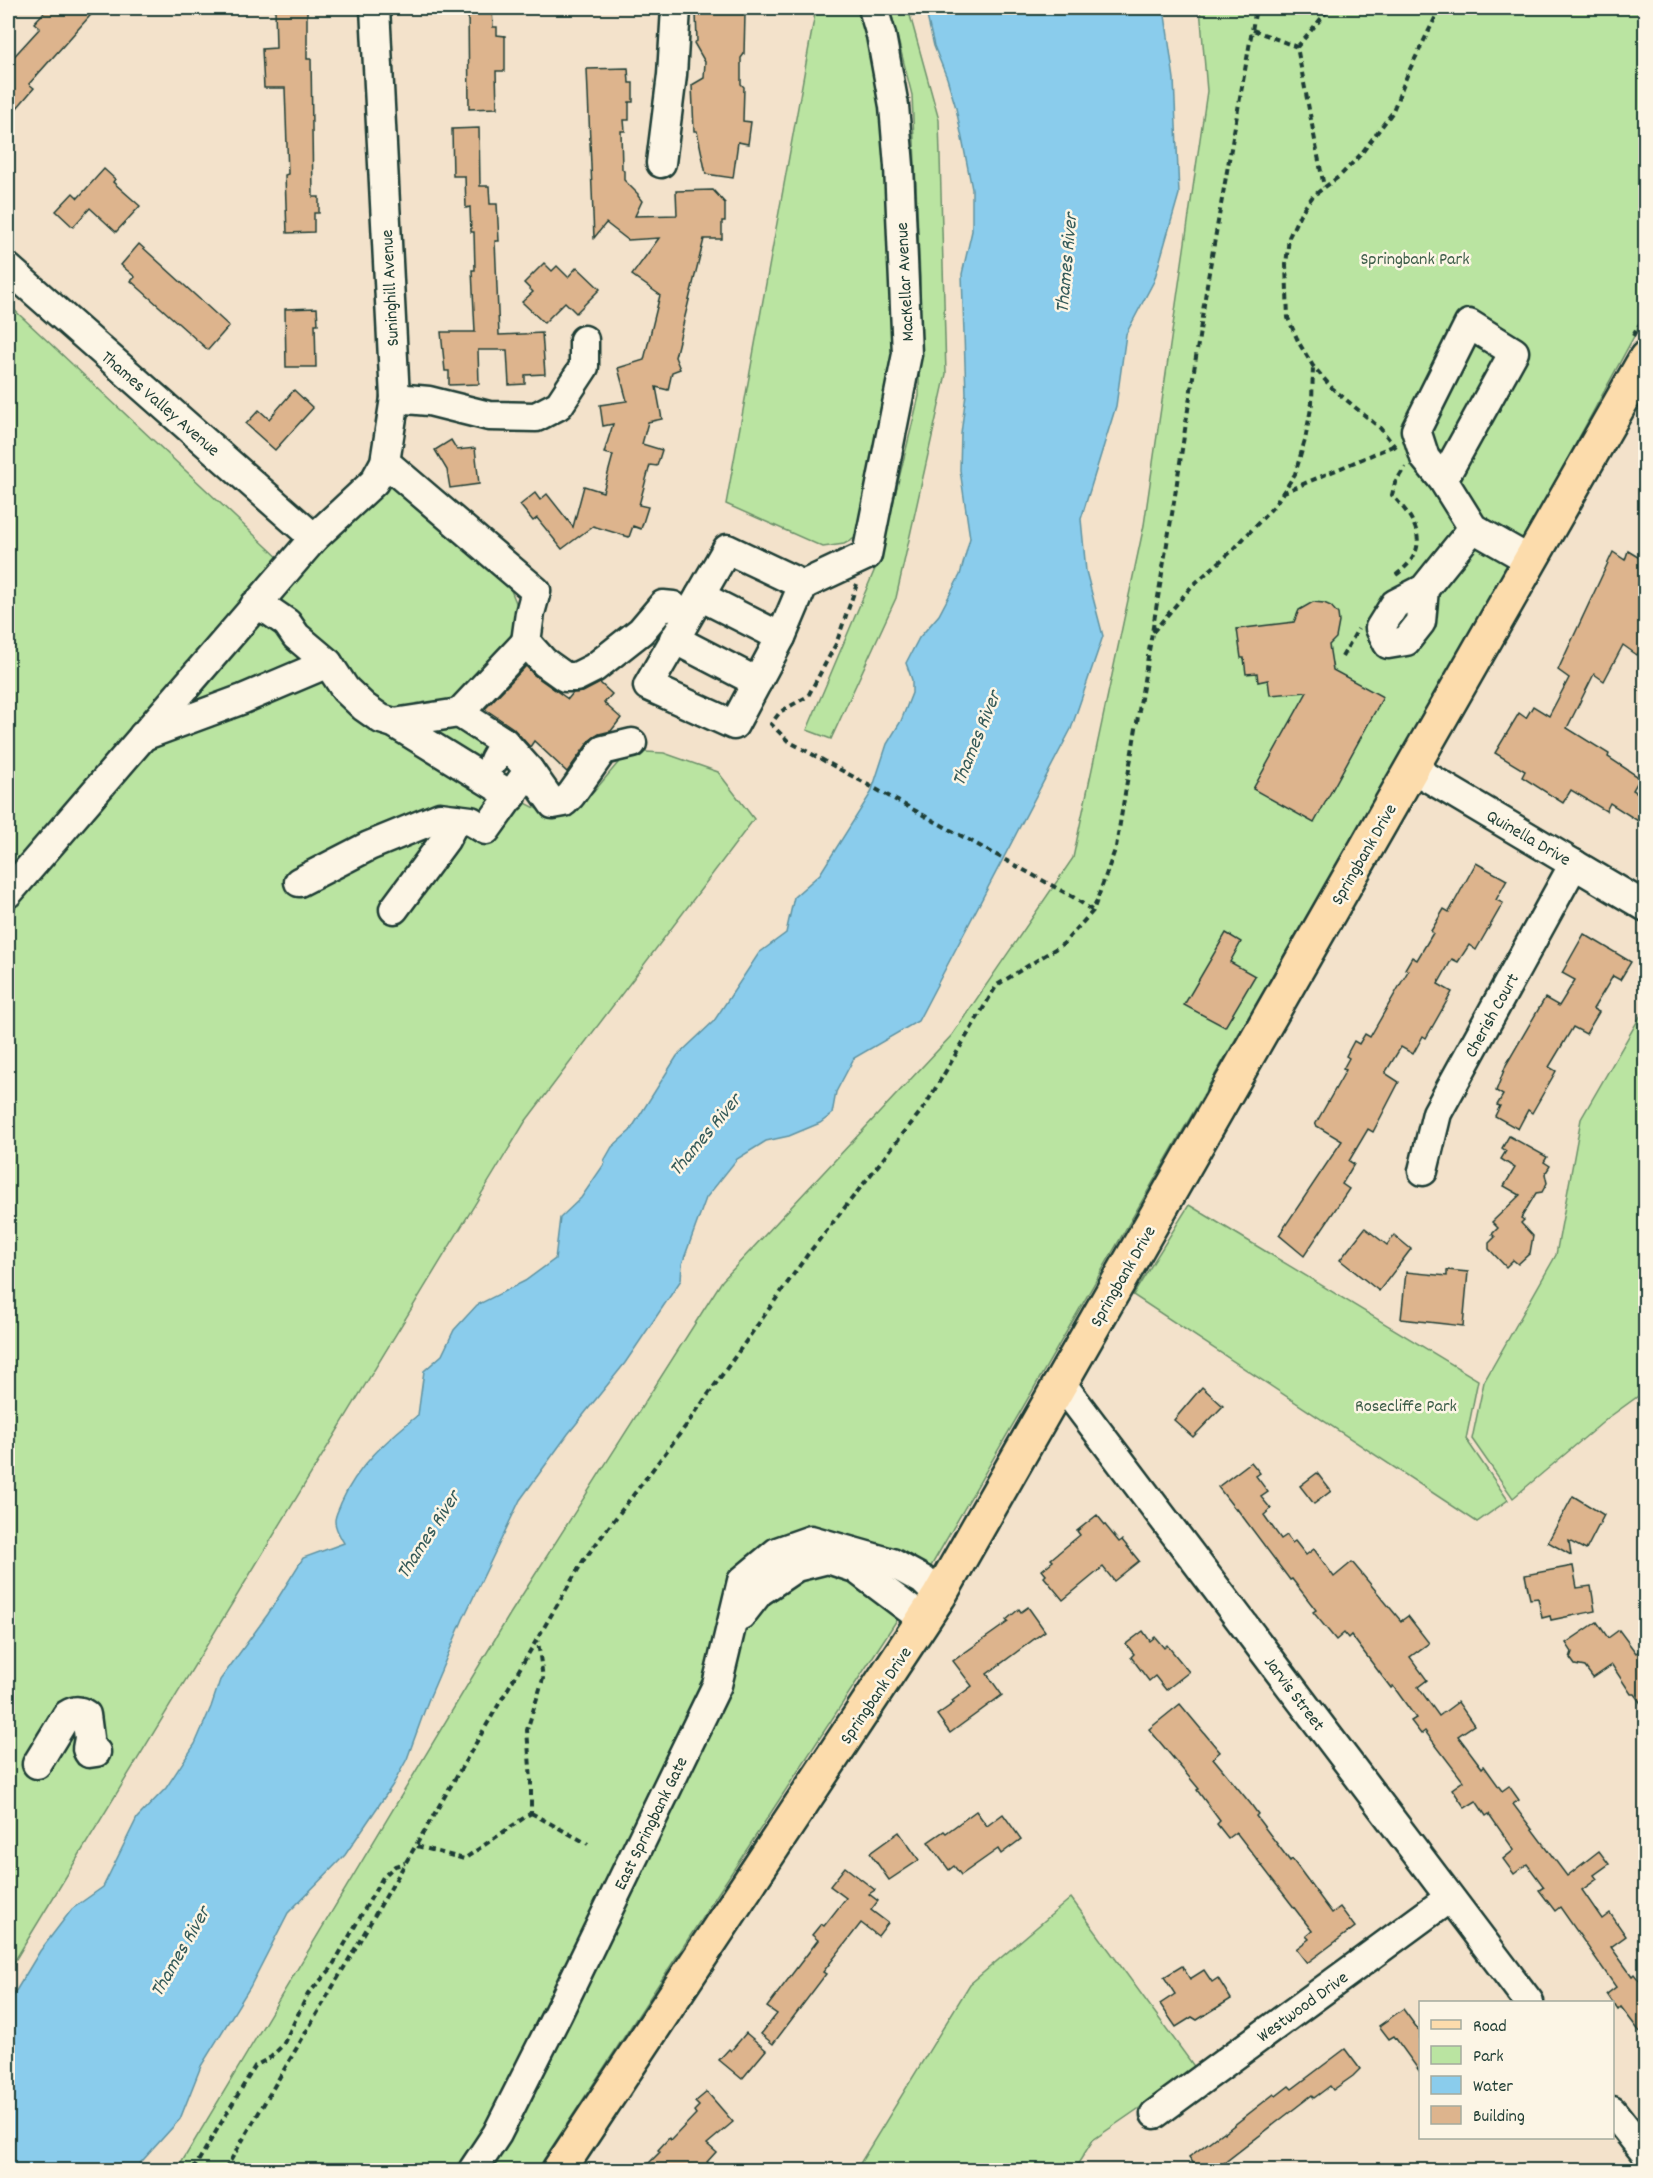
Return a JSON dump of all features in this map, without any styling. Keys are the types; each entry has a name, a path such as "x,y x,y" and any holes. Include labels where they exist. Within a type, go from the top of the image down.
{"main road":[{"name":"Springbank Drive","path":"559,2170 932,1608 1646,358"}],"street":[{"name":"Suninghill Avenue","path":"8,893 314,538 374,482 385,462 395,398 375,8"},
{"path":"661,163 672,75 676,8"},
{"name":"MacKellar Avenue","path":"867,555 908,354 894,106 881,34 873,8"},
{"name":"Thames Valley Avenue","path":"8,268 314,538"},
{"path":"1443,480 1515,352 1469,324 1416,430 1407,459 1443,480 1473,528 1531,561"},
{"path":"395,398 429,401 489,416 536,417 558,405 584,367 584,340"},
{"path":"385,462 536,591 526,642 459,713 394,723"},
{"path":"1424,589 1473,528"},
{"path":"803,585 727,549 648,686 734,725 781,637 803,585 867,555"},
{"path":"700,596 781,637"},
{"path":"255,605 287,623 296,636 328,663 345,689 364,707 512,796"},
{"path":"526,642 544,662 564,677 576,677 594,668 641,631 663,605 673,606"},
{"path":"674,639 757,682"},
{"path":"141,737 243,699 328,663"},
{"path":"459,713 504,742 529,770 545,796 553,804 564,802 571,795 603,750 632,743"},
{"path":"484,779 504,742"},
{"name":"Quinella Drive","path":"1412,768 1646,906"},
{"path":"299,882 401,832 440,817 471,822 486,830 529,770"},
{"path":"394,909 445,840 456,819"},
{"name":"Cherish Court","path":"1423,1172 1437,1113 1574,864"},
{"name":"Jarvis Street","path":"1061,1383 1528,2001"},
{"name":"East Springbank Gate","path":"473,2170 497,2133 558,2013 717,1685 742,1581 777,1552 811,1540 892,1563 922,1580 932,1608"},
{"path":"36,1764 67,1715 73,1711 80,1711 86,1716 89,1738 87,1749 89,1753 96,1752"},
{"name":"Westwood Drive","path":"1155,2114 1449,1898"},
{"path":"1614,2114 1646,2154"}],"path":[{"path":"225,2170 583,1561 685,1427 808,1254 925,1106 997,985 1063,944 1093,911 1116,847 1208,278 1256,8"},
{"path":"1324,187 1298,47 1324,14 1325,8"},
{"path":"1391,578 1409,562 1419,546 1417,532 1410,516 1392,495 1395,483 1407,459 1380,428 1332,388 1313,366 1288,318 1286,265 1289,237 1313,196 1341,175 1392,113 1408,72 1440,8"},
{"path":"1253,30 1298,47"},
{"path":"1152,633 1192,586 1233,550 1266,515 1295,474 1305,440 1312,403 1313,366"},
{"path":"1282,493 1395,446"},
{"path":"867,555 836,644 808,696 780,712 771,724 788,741 1073,897 1093,911"},
{"path":"1342,657 1360,625"},
{"path":"531,1813 528,1730 543,1679 537,1640"},
{"path":"531,1813 588,1844"},
{"path":"417,1846 464,1859 531,1813"},
{"path":"193,2170 255,2066 271,2057 284,2045 308,1994 330,1970 383,1877 395,1866 406,1863"}],"green space":[{"path":"816,8 864,8 879,72 898,347 859,536 844,544 823,547 726,504"},
{"path":"890,8 908,8 939,120 946,374 896,598 831,739 807,730 880,557 919,396 920,277 912,95"},
{"name":"Springbank Park","path":"1200,8 1645,8 1645,316 1517,552 923,1580 537,2170 177,2170 510,1614 722,1281 952,1035 1073,858 1144,525 1207,91"},
{"path":"8,304 299,577 388,482 508,583 530,637 465,708 495,733 477,778 543,812 591,795 628,751 664,753 718,772 754,819 525,1122 8,1972"},
{"name":"Rosecliffe Park","path":"1645,1008 1645,1391 1608,1418 1513,1498 1472,1439 1484,1382 1556,1255 1581,1119"},
{"name":"Rosecliffe Park","path":"1189,1205 1478,1380 1466,1439 1508,1500 1477,1522 1133,1295"},
{"path":"1071,1898 1196,2069 1093,2140 1074,2170 856,2170 970,1984"}],"water":[{"name":"Thames River","path":"925,8 1164,8 1174,79 1179,194 1154,281 1126,334 1116,406 1081,519 1086,571 1103,636 1071,729 918,1021 854,1058 836,1092 832,1114 820,1123 789,1136 766,1141 737,1159 706,1198 682,1264 681,1280 625,1363 568,1434 520,1500 463,1619 428,1701 407,1759 392,1786 345,1855 288,1913 250,1987 201,2066 180,2119 134,2170 8,2170 8,2004 40,1951 72,1909 103,1887 137,1818 166,1788 195,1744 220,1680 268,1614 303,1558 344,1543 335,1521 341,1503 364,1465 384,1444 418,1415 424,1371 442,1355 454,1330 477,1305 525,1281 555,1259 560,1218 581,1198 605,1163 612,1147 630,1131 677,1056 714,1021 759,953 786,933 794,897 820,874 871,793 887,744 901,721 912,693 912,680 906,663 919,638 939,615 960,575 970,538 960,470 961,434 966,394 962,274 972,231 972,189 956,108 934,46"}],"building":[{"path":"48,8 97,8 29,84 34,88 17,108 8,100 8,63 40,28 34,23"},
{"path":"275,8 307,8 307,59 311,59 313,197 319,197 319,213 314,213 314,232 287,233 285,175 288,174 285,88 264,88 262,49 276,48"},
{"path":"468,8 492,8 493,27 497,27 497,35 505,36 505,71 496,71 497,108 469,109"},
{"path":"717,8 743,8 743,14 745,14 744,54 741,58 741,84 744,87 743,121 751,122 748,144 738,142 733,178 706,174 697,131 694,131 692,85 704,78 705,62 694,43 697,41 696,13 717,13"},
{"path":"628,68 629,83 633,83 633,102 629,102 629,120 624,120 625,131 621,131 622,169 624,180 642,201 635,216 677,215 676,191 713,190 725,203 725,221 722,221 722,239 704,239 675,357 680,369 672,372 668,390 656,387 662,419 648,422 642,444 662,450 657,466 650,465 639,505 648,507 641,529 633,526 629,537 593,526 562,549 537,518 533,521 520,505 535,493 540,500 547,494 573,527 584,486 603,492 613,455 604,453 613,424 603,426 600,405 627,401 618,368 644,360 660,295 632,275 659,238 628,240 606,223 594,238 587,69"},
{"path":"479,128 480,186 489,186 490,204 497,204 499,241 495,241 499,335 542,333 545,374 525,375 525,384 509,385 507,350 478,350 479,384 449,385 449,371 445,371 441,332 475,332 472,270 475,270 474,232 471,232 470,207 466,208 465,176 453,176 452,129"},
{"path":"104,169 115,179 113,182 140,206 116,232 90,208 73,227 56,211 73,193 78,198"},
{"path":"139,244 229,326 208,350 131,281 135,277 121,265"},
{"path":"544,263 552,271 557,266 568,277 577,267 600,289 576,313 565,302 544,323 522,302 533,292 524,283"},
{"path":"317,308 316,367 286,367 285,309"},
{"path":"294,390 313,408 275,450 246,424 259,410 269,419"},
{"path":"451,440 457,450 475,448 479,484 450,488 447,470 435,450"},
{"path":"1628,551 1646,562 1646,639 1637,655 1623,645 1604,681 1594,674 1567,728 1609,754 1608,757 1640,778 1633,790 1646,798 1646,809 1638,821 1610,803 1606,811 1571,790 1563,803 1522,777 1525,771 1495,753 1519,713 1526,718 1533,706 1549,716 1569,678 1558,670 1613,552 1625,560"},
{"path":"1313,602 1331,606 1338,614 1336,638 1329,645 1333,670 1383,697 1314,823 1253,789 1307,692 1270,695 1268,680 1258,682 1257,673 1246,674 1237,629 1294,622 1299,610"},
{"path":"526,666 534,675 568,699 573,693 583,692 600,683 612,694 604,703 621,718 611,731 599,734 590,740 567,772 534,741 530,747 513,728 485,709"},
{"path":"1476,863 1507,880 1496,900 1503,903 1476,950 1469,945 1458,962 1452,959 1438,984 1452,992 1426,1038 1423,1036 1413,1054 1401,1047 1385,1073 1399,1082 1373,1132 1368,1129 1349,1161 1354,1164 1342,1184 1349,1189 1304,1256 1279,1235 1342,1141 1315,1125 1346,1070 1343,1069 1349,1058 1346,1056 1354,1041 1359,1044 1365,1034 1370,1037 1408,971 1405,969 1412,957 1417,960 1444,909 1449,912"},
{"path":"1226,933 1241,942 1230,962 1255,976 1225,1027 1184,1005"},
{"path":"1584,934 1631,962 1620,980 1613,976 1593,1009 1599,1012 1586,1034 1573,1027 1549,1067 1556,1071 1532,1113 1528,1110 1518,1129 1495,1116 1500,1106 1497,1105 1503,1095 1496,1091 1506,1065 1545,998 1559,1006 1575,980 1562,973"},
{"path":"1509,1136 1547,1157 1544,1162 1550,1166 1545,1174 1547,1183 1542,1192 1536,1193 1521,1218 1524,1220 1521,1223 1533,1236 1530,1253 1518,1264 1513,1260 1506,1267 1489,1249 1489,1243 1495,1237 1492,1234 1498,1228 1492,1222 1520,1195 1504,1186 1515,1168 1501,1159 1506,1151 1502,1148"},
{"path":"1365,1228 1387,1245 1394,1235 1411,1249 1379,1291 1340,1260"},
{"path":"1447,1270 1468,1272 1463,1326 1401,1319 1406,1272 1447,1276"},
{"path":"1202,1387 1223,1406 1193,1437 1174,1420"},
{"path":"1251,1462 1260,1473 1256,1476 1268,1492 1261,1497 1271,1509 1264,1515 1281,1539 1287,1535 1292,1543 1295,1541 1306,1555 1314,1549 1334,1577 1352,1562 1401,1621 1408,1616 1429,1643 1410,1657 1427,1680 1418,1687 1439,1716 1458,1702 1474,1725 1458,1736 1502,1791 1509,1786 1519,1800 1513,1804 1567,1876 1599,1851 1609,1864 1594,1875 1597,1879 1582,1890 1602,1919 1610,1913 1626,1936 1611,1947 1632,1976 1634,1974 1646,1989 1646,2040 1621,2007 1618,2010 1614,2001 1607,1994 1616,1987 1560,1907 1555,1911 1539,1890 1544,1887 1527,1864 1514,1874 1503,1859 1514,1850 1489,1814 1486,1816 1476,1801 1465,1808 1452,1789 1463,1781 1425,1731 1421,1734 1411,1721 1416,1718 1393,1686 1391,1688 1351,1635 1348,1638 1344,1633 1336,1640 1313,1612 1316,1610 1218,1487"},
{"path":"1317,1473 1331,1491 1314,1504 1300,1486"},
{"path":"1573,1496 1604,1515 1586,1550 1569,1541 1571,1555 1548,1542"},
{"path":"1097,1515 1119,1542 1122,1540 1139,1561 1114,1581 1103,1567 1063,1600 1044,1577 1046,1575 1042,1570 1053,1561 1051,1559 1080,1535 1077,1531"},
{"path":"1573,1566 1577,1588 1591,1586 1595,1611 1551,1620 1550,1616 1542,1618 1538,1598 1530,1599 1525,1575"},
{"path":"1028,1607 1045,1631 987,1674 1002,1695 950,1733 937,1715 972,1686 953,1661 1008,1622 1006,1620 1019,1609 1021,1612"},
{"path":"1597,1622 1608,1638 1619,1630 1636,1653 1646,1646 1646,1710 1634,1694 1631,1694 1612,1665 1593,1678 1585,1667 1575,1665 1570,1658 1572,1652 1566,1643"},
{"path":"1143,1631 1150,1641 1155,1637 1164,1648 1167,1645 1189,1672 1166,1690 1155,1676 1149,1681 1131,1657 1134,1654 1126,1644"},
{"path":"1180,1704 1220,1752 1213,1758 1250,1803 1258,1814 1256,1816 1290,1861 1292,1859 1332,1913 1340,1907 1355,1927 1307,1963 1296,1949 1309,1939 1306,1936 1312,1931 1236,1832 1228,1838 1217,1824 1220,1821 1197,1790 1199,1789 1149,1729"},
{"path":"976,1811 987,1826 1003,1814 1021,1839 1001,1854 998,1849 961,1875 954,1866 949,1870 928,1842 944,1831 946,1833"},
{"path":"899,1832 919,1860 889,1880 870,1853"},
{"path":"845,1867 875,1890 869,1894 878,1901 871,1910 888,1923 878,1936 861,1923 823,1972 826,1974 773,2044 761,2034 777,2014 767,2007 818,1940 812,1935 821,1924 824,1926 846,1898 830,1886"},
{"path":"1182,1966 1190,1979 1204,1970 1212,1982 1218,1978 1231,1999 1197,2020 1192,2017 1176,2027 1160,2004 1175,1994 1164,1977"},
{"path":"1403,2009 1419,2031 1419,2071 1394,2036 1389,2039 1379,2026"},
{"path":"746,2033 766,2050 742,2079 719,2060 729,2049 731,2051"},
{"path":"1345,2049 1360,2069 1353,2076 1333,2090 1330,2086 1314,2098 1312,2095 1215,2170 1198,2170 1189,2157 1274,2094 1276,2096 1289,2086 1292,2089"},
{"path":"707,2092 733,2122 707,2144 716,2152 707,2162 716,2170 642,2170 660,2152 658,2150 669,2138 671,2140 696,2114 694,2111 699,2106 695,2102"}]}
